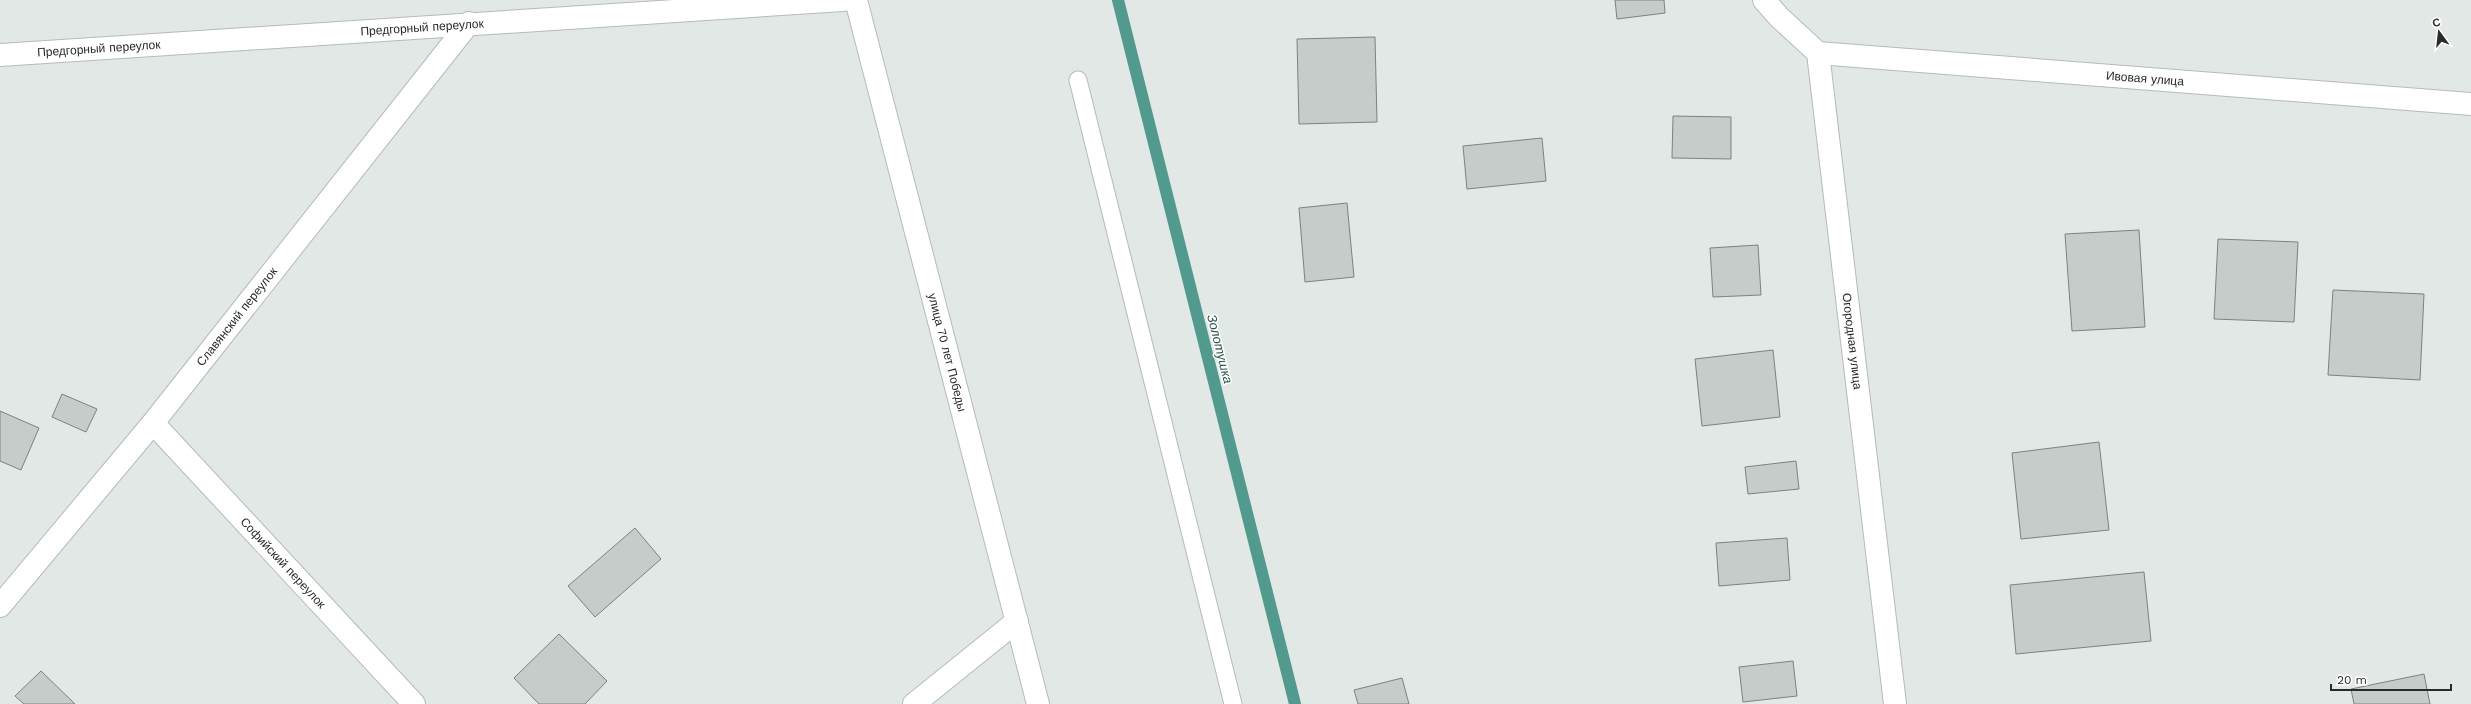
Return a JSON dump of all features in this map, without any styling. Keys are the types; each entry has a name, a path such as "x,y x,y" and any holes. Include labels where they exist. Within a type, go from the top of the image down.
{"street":[{"name":"Предгорный переулок","path":"0,55 469,23 843,0"},
{"name":"улица 70 лет Победы","path":"856,0 1038,704"},
{"path":"1764,0 1779,17 1818,53"},
{"name":"Славянский переулок","path":"0,606 153,423 469,23"},
{"name":"Ивовая улица","path":"1818,53 2471,104"},
{"name":"Огородная улица","path":"1818,53 1896,704"},
{"name":"Софийский переулок","path":"153,423 414,704"},
{"path":"914,704 1017,621"}],"lane":[{"path":"1078,80 1233,704"}],"building":[{"path":"1615,0 1664,0 1665,13 1617,19"},
{"path":"1375,37 1377,122 1299,124 1297,39"},
{"path":"1673,116 1731,117 1731,159 1672,158"},
{"path":"1542,138 1546,181 1467,189 1463,146"},
{"path":"1347,203 1354,277 1305,282 1299,208"},
{"path":"2139,230 2145,327 2072,331 2065,234"},
{"path":"2218,239 2298,242 2294,322 2214,319"},
{"path":"1758,245 1761,295 1713,297 1710,248"},
{"path":"2333,290 2424,294 2420,380 2328,375"},
{"path":"1773,350 1780,417 1702,426 1695,359"},
{"path":"62,394 97,409 86,432 52,417"},
{"path":"0,411 39,428 21,470 0,461"},
{"path":"2099,442 2109,530 2021,539 2012,453"},
{"path":"1796,461 1799,489 1748,494 1745,467"},
{"path":"635,528 661,559 595,617 568,586"},
{"path":"1787,538 1790,580 1719,586 1716,543"},
{"path":"2144,572 2151,641 2016,654 2010,585"},
{"path":"559,634 607,681 585,704 539,704 514,678"},
{"path":"1793,661 1797,696 1743,702 1739,667"},
{"path":"41,671 75,704 24,704 15,696"},
{"path":"2424,674 2430,704 2354,704 2351,689"},
{"path":"1402,678 1409,704 1358,704 1354,690"}],"waterway":[{"name":"Золотушка","path":"1118,0 1295,704"}]}
